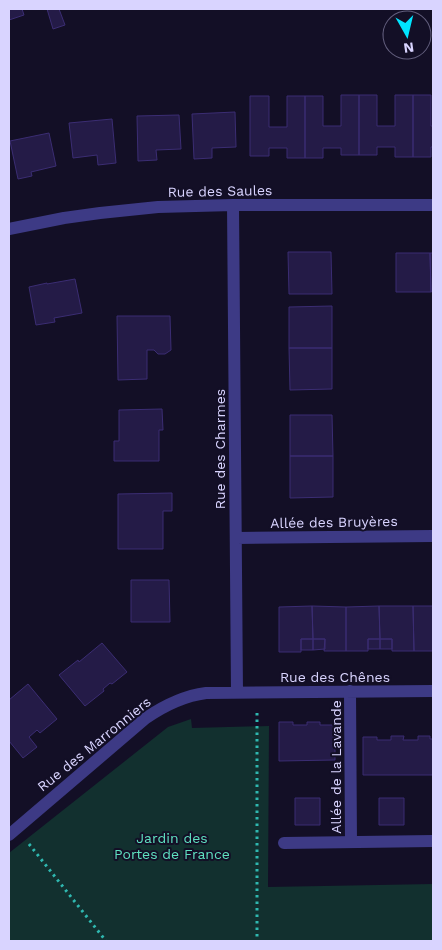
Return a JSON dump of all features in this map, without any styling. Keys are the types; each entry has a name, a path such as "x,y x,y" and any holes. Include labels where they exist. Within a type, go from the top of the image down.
{"street":[{"name":"Rue des Charmes","path":"233,205 237,692"},
{"name":"Rue des Saules","path":"9,229 64,218 158,207 433,205"},
{"name":"Allée des Bruyères","path":"236,538 433,536"},
{"name":"Rue des Chênes","path":"237,692 433,691"},
{"name":"Rue des Marronniers","path":"11,833 128,733 161,708 178,699 192,695 237,692"},
{"name":"Allée de la Lavande","path":"350,692 351,842"},
{"name":"Allée de la Lavande","path":"284,843 433,841"}],"path":[{"path":"257,692 257,941"},
{"path":"11,833 106,941"}],"green space":[{"name":"Jardin des Portes de France","path":"191,719 192,728 269,726 268,887 433,884 433,941 9,941 9,853 168,727"}],"building":[{"path":"9,9 22,9 24,15 9,20"},
{"path":"47,9 59,9 65,25 53,29"},
{"path":"341,95 359,95 359,155 341,155 341,148 323,148 323,158 305,158 305,96 323,96 323,126 341,126"},
{"path":"359,95 377,95 377,126 395,126 395,95 413,95 413,157 395,157 395,147 377,147 377,155 359,155"},
{"path":"413,95 431,95 433,147 431,147 431,157 413,157"},
{"path":"250,96 269,96 269,127 287,127 287,96 305,96 305,158 287,158 287,148 269,148 269,156 250,156"},
{"path":"235,112 236,147 212,148 212,158 194,159 192,114"},
{"path":"179,115 181,149 156,150 157,160 138,161 137,116"},
{"path":"112,119 116,163 98,165 97,155 73,158 69,123"},
{"path":"49,133 56,166 31,172 32,176 18,179 10,141"},
{"path":"288,252 331,252 332,294 289,294"},
{"path":"396,253 430,253 431,292 396,292"},
{"path":"430,253 433,253 433,291 431,292"},
{"path":"75,279 82,313 54,318 55,322 36,325 29,287"},
{"path":"332,306 332,348 289,348 289,307"},
{"path":"117,316 170,316 171,350 165,354 158,354 154,350 147,350 147,379 118,380"},
{"path":"289,348 332,348 332,389 290,390"},
{"path":"162,409 163,430 159,430 159,461 114,461 114,441 119,441 119,410"},
{"path":"290,415 332,415 333,456 290,456"},
{"path":"290,456 333,456 333,497 290,498"},
{"path":"172,493 172,511 163,511 163,549 118,549 118,494"},
{"path":"131,580 169,580 170,622 131,622"},
{"path":"312,606 313,639 301,639 301,652 279,652 279,607"},
{"path":"312,606 346,607 346,651 324,651 325,639 313,639"},
{"path":"379,606 380,639 368,639 368,651 346,651 346,607"},
{"path":"379,606 413,606 414,651 392,651 392,639 380,639"},
{"path":"413,606 433,606 433,651 414,651"},
{"path":"301,639 313,639 313,650 301,650"},
{"path":"313,639 325,639 325,649 313,650"},
{"path":"368,639 380,639 380,649 368,649"},
{"path":"380,639 392,639 392,649 380,649"},
{"path":"102,643 127,672 112,684 110,683 103,689 104,691 85,706 59,675 78,660 79,662"},
{"path":"28,684 57,719 40,733 37,730 29,737 37,747 23,758 9,741 9,700"},
{"path":"279,722 293,722 293,725 307,725 307,722 320,722 320,725 335,725 335,760 279,761"},
{"path":"391,736 404,736 403,740 418,740 418,736 430,736 430,739 433,739 433,775 363,775 363,737 391,740"},
{"path":"295,798 320,798 320,825 295,825"},
{"path":"379,798 404,798 404,825 379,825"}]}
